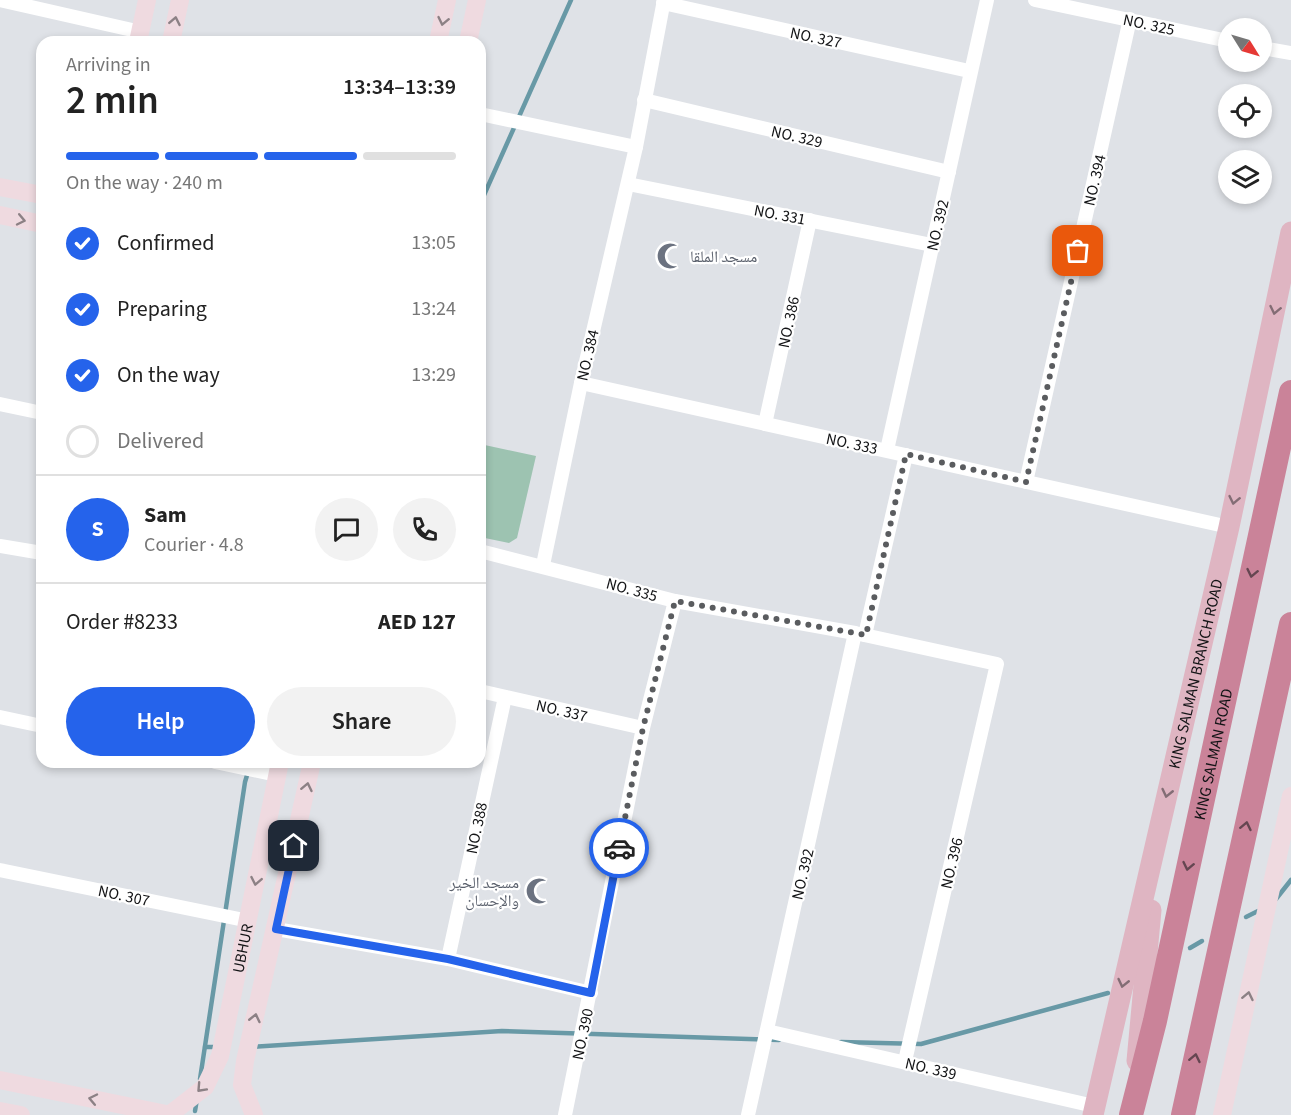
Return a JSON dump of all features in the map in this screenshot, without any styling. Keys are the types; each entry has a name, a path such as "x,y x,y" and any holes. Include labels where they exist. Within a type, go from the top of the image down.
{"highway":[{"name":"KING SALMAN ROAD","path":"1131,1112 1155,1021 1291,392"},
{"path":"1183,1115 1291,624"}],"main road":[{"name":"KING SALMAN BRANCH ROAD","path":"1094,1111 1229,527 1291,232"},
{"path":"1131,1112 1159,826"}],"street":[{"path":"0,0 136,36"},
{"path":"140,36 147,0"},
{"path":"172,36 180,0"},
{"path":"439,36 447,0"},
{"path":"469,36 477,0"},
{"name":"NO. 392","path":"887,450 949,172 969,71 987,0"},
{"name":"NO. 325","path":"1035,0 1218,39"},
{"name":"NO. 327","path":"664,2 969,71"},
{"name":"NO. 384","path":"543,565 581,383 636,147 664,2"},
{"name":"NO. 394","path":"1026,482 1130,20"},
{"path":"1272,50 1291,53"},
{"name":"NO. 329","path":"644,100 949,172"},
{"path":"486,115 636,147"},
{"name":"NO. 331","path":"628,184 932,245"},
{"path":"0,186 36,194"},
{"path":"0,215 36,223"},
{"name":"NO. 386","path":"765,424 810,220"},
{"name":"NO. 333","path":"581,383 1229,527"},
{"path":"0,404 36,412"},
{"name":"NO. 392","path":"748,1115 860,634 906,454"},
{"path":"0,546 36,552"},
{"name":"NO. 335","path":"486,552 543,565 675,601 860,634 997,664"},
{"name":"NO. 390","path":"565,1115 643,728 675,601"},
{"name":"NO. 396","path":"905,1061 997,664"},
{"name":"NO. 337","path":"486,692 643,728"},
{"name":"NO. 388","path":"448,959 505,697"},
{"path":"0,717 36,725"},
{"name":"UBHUR","path":"170,1115 205,1087 220,1056 278,768"},
{"name":"UBHUR","path":"254,1115 243,1085 245,1062 311,768"},
{"path":"1222,1115 1291,796"},
{"name":"NO. 307","path":"0,870 249,921"},
{"path":"276,929 448,959 591,993"},
{"name":"NO. 339","path":"767,1031 905,1061 1094,1111"},
{"path":"220,1056 245,1062"},
{"path":"0,1080 170,1115"},
{"path":"0,1111 21,1115"}],"green space":[{"path":"486,445 536,456 517,538 509,543 486,538"}],"waterway":[{"path":"486,191 571,0"},
{"path":"200,1079 245,782 249,768"},
{"path":"1276,899 1291,880"},
{"path":"1246,917 1258,911"},
{"path":"1190,948 1202,941"},
{"path":"841,1042 921,1044 1108,993"},
{"path":"251,1047 502,1031 779,1040"},
{"path":"205,1047 219,1047"},
{"path":"195,1111 197,1099"}],"way so far":[{"path":"619,848 643,728 675,601 866,635 906,454 1026,482 1078,251"}],"place":[{"name":"مسجد الملقا","path":"670,256"},
{"name":"مسجد الخير والإحسان","path":"539,891"}],"route":[{"path":"294,846 276,929 448,959 591,993 619,848"}]}
